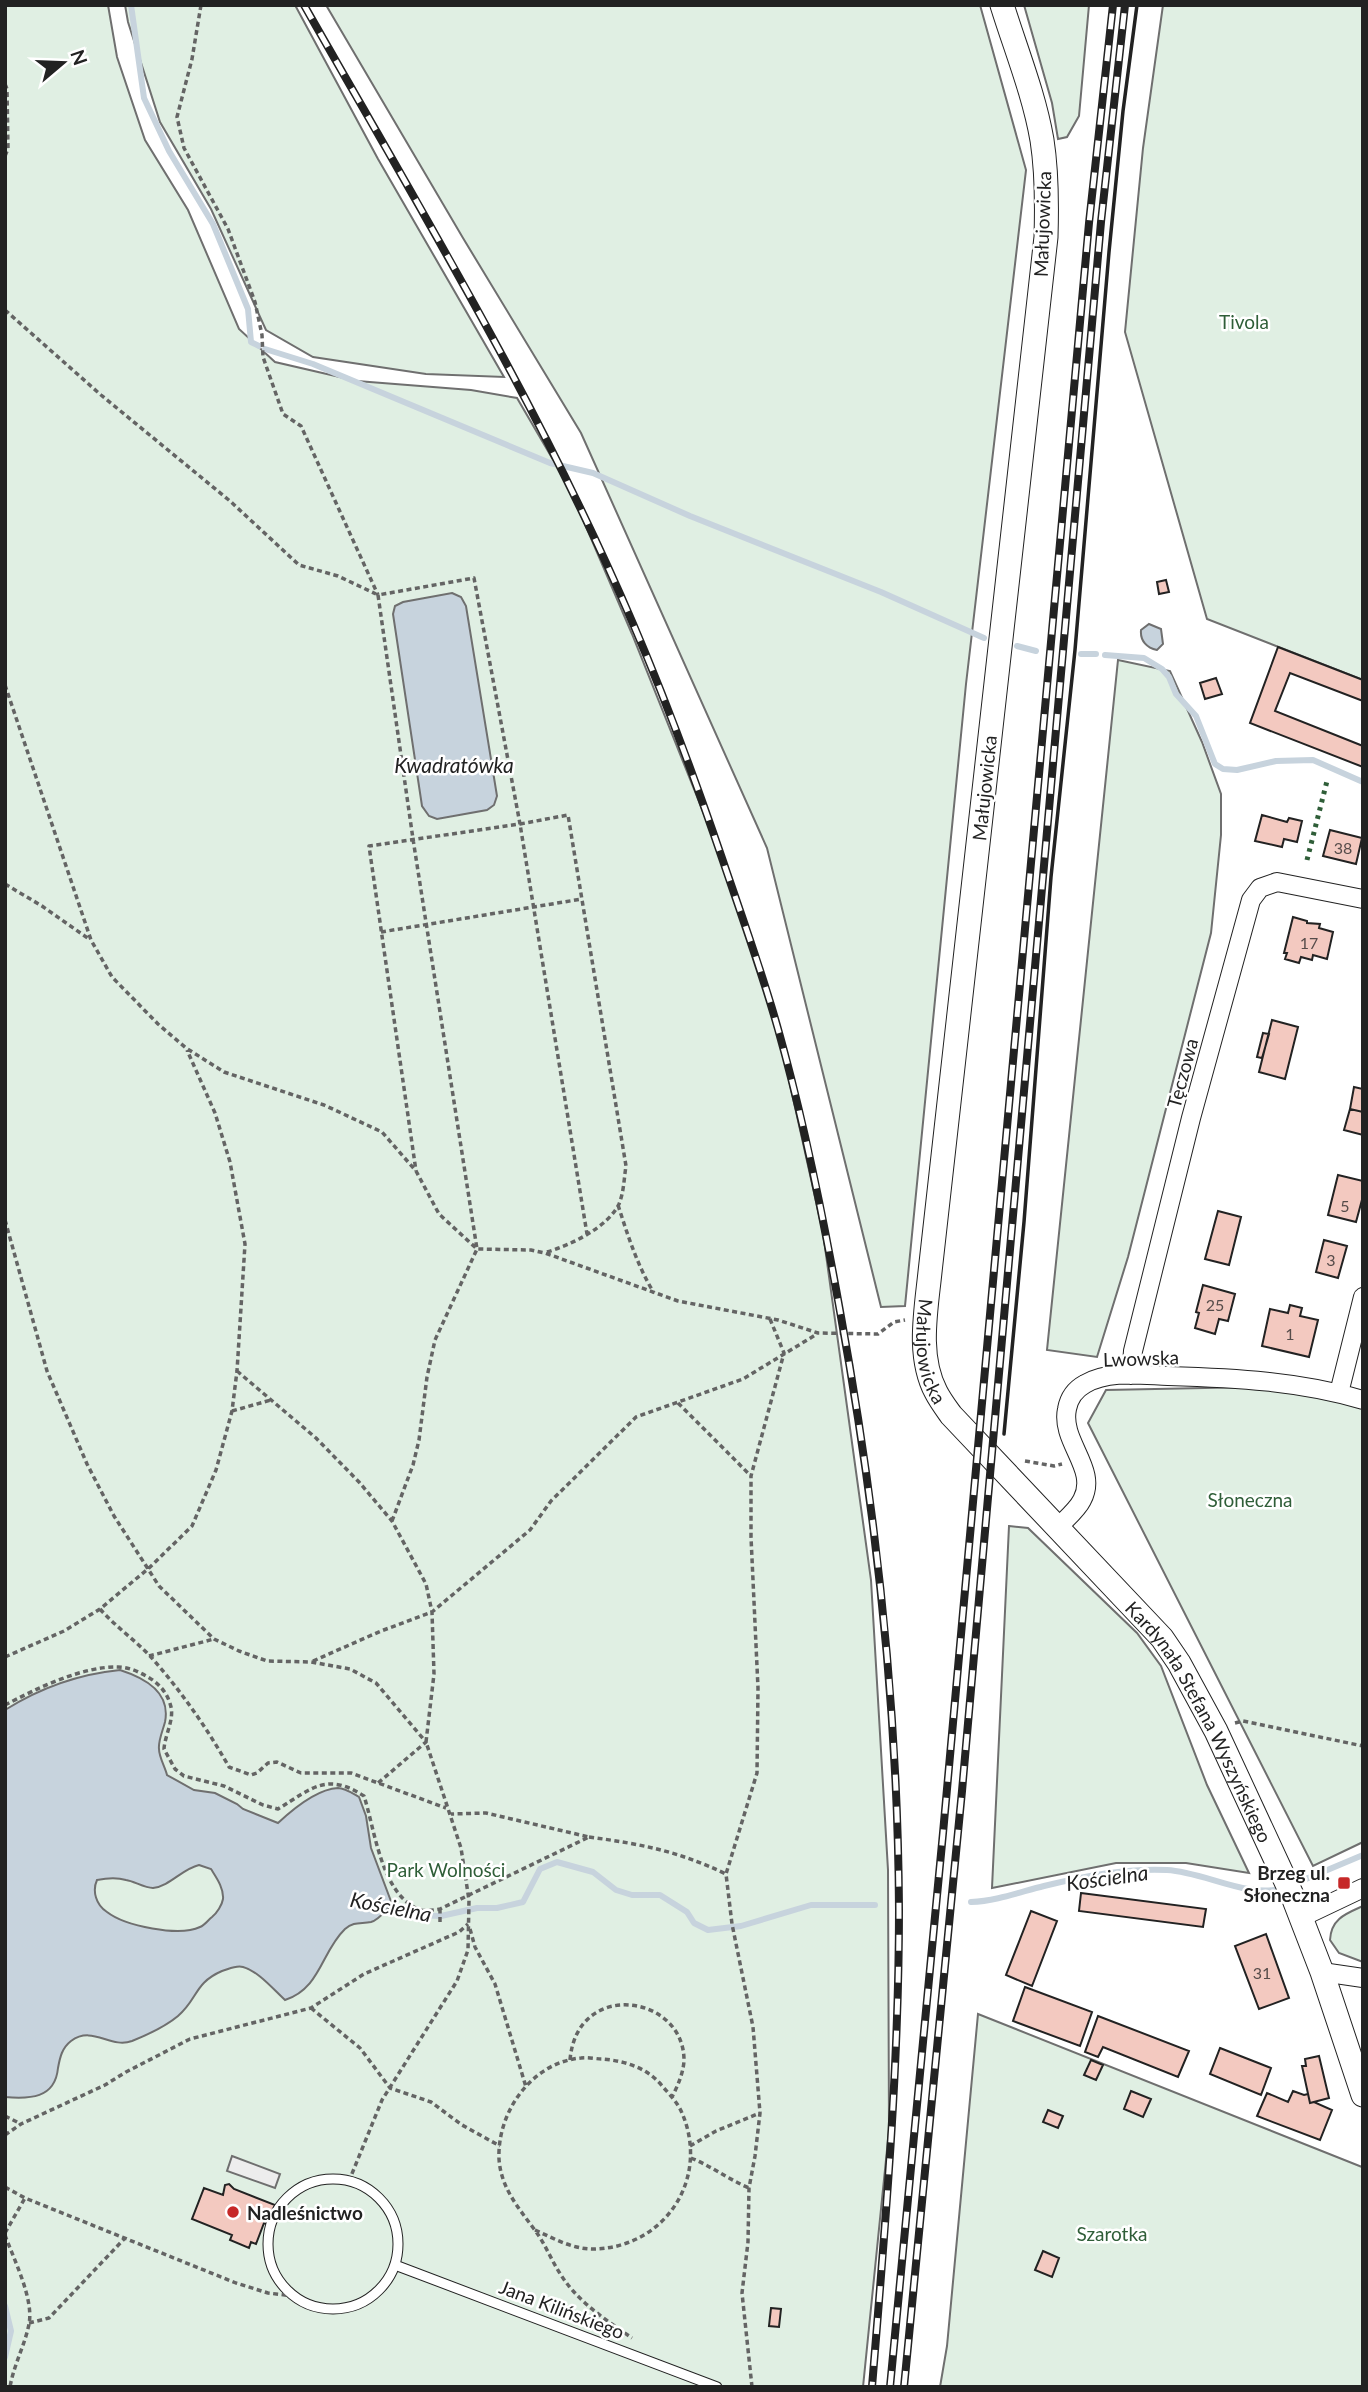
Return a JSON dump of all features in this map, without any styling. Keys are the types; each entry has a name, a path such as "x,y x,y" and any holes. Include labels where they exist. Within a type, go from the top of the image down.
{"street":[{"name":"Małujowicka","path":"1002,5 1035,108 1042,143 1046,177 1046,237 925,1320 927,1361 936,1393 966,1433 1058,1527"},
{"name":"Tęczowa","path":"1131,1375 1133,1351 1188,1131 1251,900 1260,888 1278,882 1363,899"},
{"path":"1339,1393 1363,1297"},
{"name":"Lwowska","path":"1058,1527 1082,1502 1087,1489 1086,1474 1070,1440 1066,1424 1066,1411 1072,1395 1085,1384 1098,1379 1131,1375 1219,1377 1279,1382 1363,1400"},
{"name":"Kardynała Stefana Wyszyńskiego","path":"1058,1527 1162,1638 1179,1663 1216,1731 1298,1907 1363,2095"},
{"path":"1298,1907 1363,1888"},
{"path":"1322,1972 1363,1978"}],"lane":[{"path":"323,2179 349,2180 373,2192 390,2213 398,2238 395,2265 386,2283 371,2298 352,2307 332,2310 311,2306 293,2296 276,2277 268,2253 270,2228 280,2205 299,2188 323,2179"},
{"name":"Jana Kilińskiego","path":"395,2265 718,2387"}],"path":[{"path":"201,5 192,59 177,117 184,148 228,229 255,302 262,335 263,357 284,414 301,426 378,595 477,1249 435,1339 419,1440 413,1465 392,1521"},
{"path":"5,84 8,149 5,156"},
{"path":"5,310 101,395 230,500 299,565 338,576 378,595 474,578 520,824 587,1234"},
{"path":"5,685 91,940 112,976 158,1024 186,1048 224,1072 324,1105 382,1132 415,1171 439,1213 477,1249 531,1250 545,1253 678,1301 770,1319 818,1333 878,1334 894,1322 925,1320"},
{"path":"415,1171 369,846 568,815 625,1166 618,1205 631,1247 654,1293"},
{"path":"5,884 91,940"},
{"path":"381,932 582,899"},
{"path":"5,1657 64,1631 100,1609 149,1568 192,1526 216,1470 232,1411 245,1244 226,1150 215,1113 186,1048"},
{"path":"545,1253 587,1234 618,1205"},
{"path":"5,1220 47,1371 87,1464 114,1516 159,1586 214,1639 267,1661 311,1661 350,1669 376,1683 426,1742 461,1848 469,1897 468,1950 457,1980 377,2112 349,2180"},
{"path":"752,2387 742,2293 748,2242 748,2188 760,2113 753,2027 732,1924 726,1874 757,1773 758,1688 751,1476 785,1353 770,1319"},
{"path":"311,1661 381,1630 432,1612 530,1530 551,1502 636,1417 743,1379 818,1333"},
{"path":"237,1371 316,1438 351,1473 392,1521 426,1584 432,1612 434,1674 426,1742 377,1783"},
{"path":"232,1411 272,1400"},
{"path":"677,1402 751,1476"},
{"path":"100,1609 149,1656 184,1697 229,1767 251,1775 268,1763 277,1762 301,1773 351,1773 446,1808"},
{"path":"149,1656 214,1639"},
{"path":"5,1705 35,1689 91,1670 118,1667 136,1671 155,1681 167,1694 172,1710 164,1749 175,1769 184,1776 224,1786 263,1805 278,1809 323,1784 337,1782 365,1796 381,1864 404,1898 417,1909 440,1909 589,1838"},
{"path":"1229,1725 1243,1721 1363,1745"},
{"path":"451,1814 485,1813 589,1838 647,1845 694,1858 726,1874"},
{"path":"440,1909 440,1922"},
{"path":"5,2135 21,2124 105,2085 126,2071 190,2039 311,2008 365,1973 460,1932 469,1923"},
{"path":"469,1923 475,1947 495,1984 526,2087"},
{"path":"570,2060 575,2035 584,2021 607,2006 639,2005 668,2023 683,2048 681,2076 672,2097"},
{"path":"311,2008 360,2048 390,2088 431,2102 462,2125 500,2146"},
{"path":"535,2230 568,2246 594,2249 622,2245 650,2232 667,2217 686,2185 691,2158 681,2111 658,2081 621,2060 582,2057 570,2060 553,2066 533,2079 508,2112 500,2136 499,2161 506,2189 520,2213 535,2230 562,2277 579,2298 640,2344"},
{"path":"690,2146 716,2131 760,2113"},
{"path":"5,2116 21,2124"},
{"path":"691,2158 713,2167 748,2188"},
{"path":"5,2187 25,2198 236,2283 268,2293 293,2296"},
{"path":"10,2387 14,2365 29,2323 29,2301 5,2234 25,2198"},
{"path":"29,2323 49,2318 125,2238"}],"green space":[{"name":"Park Wolności","path":"5,5 108,5 117,57 145,140 188,210 239,329 275,362 357,381 471,390 517,398 569,487 632,634 726,869 779,1035 823,1233 871,1580 888,1870 889,2130 863,2387 5,2387"},
{"path":"125,5 295,5 378,159 504,377 426,374 313,357 266,330 211,209 160,122"},
{"path":"326,5 980,5 1026,170 966,684 905,1306 881,1307 767,848 581,433"},
{"path":"1024,5 1089,5 1079,116 1067,137 1058,139 1052,103"},
{"name":"Tivola","path":"1163,5 1363,5 1363,680 1207,619 1125,332 1143,148"},
{"path":"1118,660 1170,671 1202,742 1221,794 1221,835 1211,933 1128,1257 1097,1357 1047,1350"},
{"name":"Słoneczna","path":"1254,1387 1334,1398 1363,1407 1363,1842 1313,1866 1088,1423 1106,1390"},
{"path":"1009,1526 1028,1528 1137,1633 1161,1666 1207,1785 1249,1873 1186,1863 1116,1863 992,1888"},
{"path":"1363,1906 1363,1962 1339,1953 1330,1940 1336,1922"},
{"name":"Szarotka","path":"978,2014 1362,2167 1363,2387 940,2387 947,2346"}],"shaded area":[{"path":"232,2156 280,2174 275,2188 227,2171"}],"water":[{"name":"Kwadratówka","path":"452,593 461,597 466,606 497,796 494,805 487,810 437,819 429,816 422,806 393,614 395,606 403,602"},
{"path":"1149,624 1161,629 1163,644 1157,650 1150,648 1143,641 1141,630"},
{"path":"120,1670 147,1682 160,1694 166,1711 159,1746 161,1759 167,1775 194,1790 215,1793 243,1809 278,1823 306,1801 330,1789 343,1789 359,1797 366,1816 371,1848 392,1904 374,1921 348,1926 337,1938 306,1987 285,2000 249,1969 235,1967 222,1971 206,1981 184,2010 162,2027 124,2043 87,2035 79,2037 63,2050 56,2078 46,2091 32,2097 5,2097 5,1710 61,1683","holes":["199,1865 211,1869 221,1887 222,1901 216,1913 205,1924 191,1930 166,1930 126,1922 103,1909 96,1898 97,1880 119,1878 153,1888"]}],"building":[{"path":"1166,580 1169,592 1159,594 1157,582"},
{"path":"1278,647 1363,680 1363,701 1290,673 1275,711 1363,746 1363,767 1250,723"},
{"path":"1216,678 1222,694 1205,699 1200,683"},
{"path":"1262,815 1287,822 1289,818 1302,821 1297,842 1284,839 1282,847 1255,841"},
{"path":"1330,830 1362,838 1356,864 1323,856"},
{"path":"1293,917 1307,923 1320,924 1319,928 1333,932 1327,959 1313,955 1312,960 1301,957 1299,963 1285,959 1287,953 1284,953"},
{"path":"1272,1020 1298,1027 1285,1079 1259,1072"},
{"path":"1263,1033 1269,1034 1262,1058 1257,1057"},
{"path":"1354,1087 1363,1089 1363,1112 1350,1109"},
{"path":"1350,1109 1363,1112 1363,1135 1344,1130"},
{"path":"1338,1175 1363,1181 1363,1196 1356,1222 1328,1215"},
{"path":"1218,1211 1241,1217 1229,1265 1205,1259"},
{"path":"1324,1240 1347,1246 1338,1278 1316,1272"},
{"path":"1203,1285 1235,1294 1228,1321 1219,1319 1215,1334 1195,1328"},
{"path":"1290,1305 1302,1308 1300,1316 1318,1320 1309,1357 1262,1346 1270,1309 1288,1313"},
{"path":"1081,1893 1206,1909 1203,1927 1079,1911"},
{"path":"1031,1911 1057,1921 1032,1986 1006,1975"},
{"path":"1266,1934 1289,1998 1259,2009 1235,1946"},
{"path":"1025,1987 1092,2012 1080,2046 1013,2021"},
{"path":"1098,2016 1189,2051 1178,2077 1103,2047 1098,2057 1085,2052"},
{"path":"1220,2048 1271,2068 1261,2095 1210,2074"},
{"path":"1319,2056 1329,2098 1310,2103 1302,2066 1306,2066 1305,2059"},
{"path":"1091,2060 1103,2065 1096,2080 1084,2075"},
{"path":"1131,2091 1151,2099 1143,2117 1124,2109"},
{"path":"1293,2091 1308,2094 1310,2103 1314,2102 1332,2110 1320,2140 1257,2116 1267,2093 1288,2102"},
{"path":"1048,2110 1063,2116 1058,2128 1043,2122"},
{"name":"Nadleśnictwo","path":"229,2184 234,2189 275,2205 256,2244 251,2242 249,2248 230,2240 232,2235 192,2219 204,2188 223,2195 225,2185"},
{"path":"1043,2251 1059,2258 1052,2277 1035,2270"},
{"path":"771,2308 781,2309 779,2327 769,2326"}],"waterway":[{"path":"131,5 144,98 169,151 213,224 248,309 251,342 259,346"},
{"path":"265,349 313,364 550,463 593,473 690,516 881,592 984,638"},
{"path":"1017,646 1036,651"},
{"path":"1081,654 1096,654"},
{"path":"1105,655 1144,658 1162,669 1169,677 1176,694 1196,716 1215,764 1223,769 1237,770 1276,761 1313,760 1363,782"},
{"name":"Kościelna","path":"1294,1884 1363,1855"},
{"name":"Kościelna","path":"385,1903 416,1915 441,1916 523,1902 540,1869 557,1862 593,1872 616,1890 632,1895 660,1895 687,1912 694,1923 708,1930 741,1926 811,1905 875,1905"},
{"name":"Kościelna","path":"971,1902 1090,1876 1136,1870 1181,1872 1255,1890 1284,1888"},
{"name":"Kościelna","path":"5,2306 11,2331 5,2357"}],"railway":[{"path":"304,5 520,388 598,546 670,713 702,802 765,987 796,1099 834,1275 853,1385 883,1609 894,1759 899,1910 897,2029 872,2387"},
{"path":"890,2387 1089,223 1113,5"},
{"path":"904,2387 962,1791 1101,222 1125,5"}],"hedge":[{"path":"1307,860 1327,781"}],"wall":[{"path":"1004,1434 1024,1222 1051,877 1075,650 1109,252 1137,5"}],"place":[{"name":"Brzeg ul. Słoneczna","path":"1344,1883"},
{"name":"Nadleśnictwo","path":"233,2212"}]}
